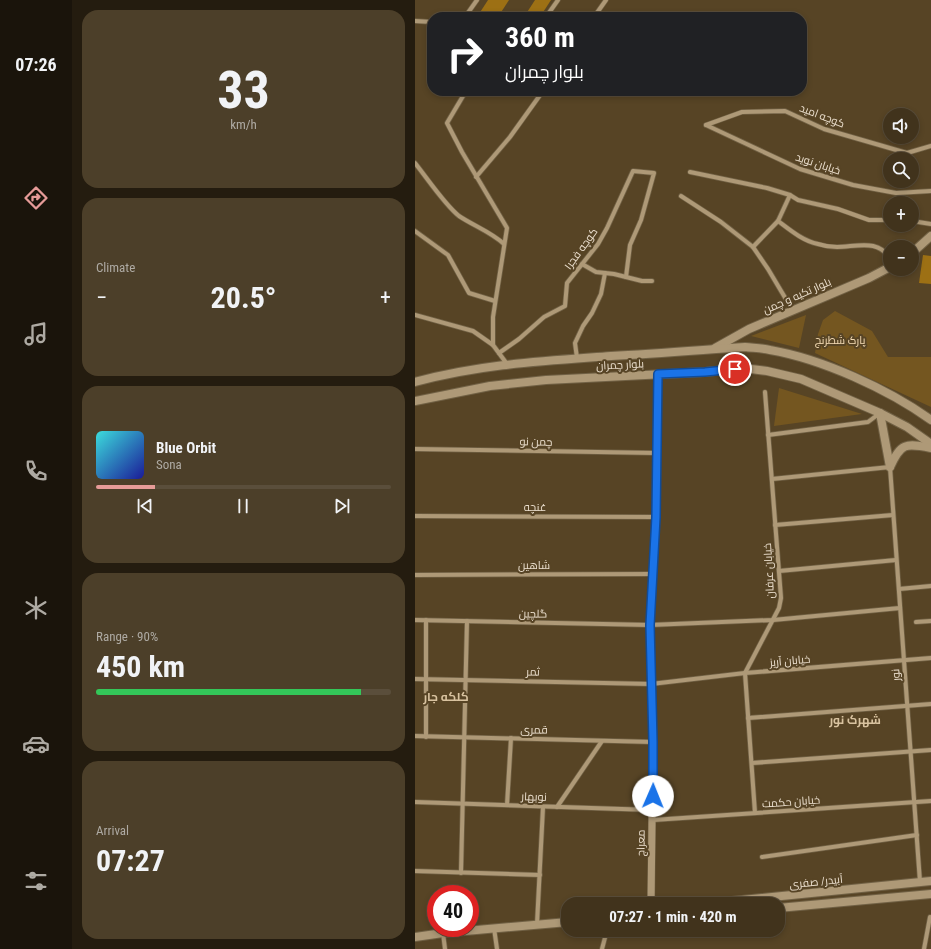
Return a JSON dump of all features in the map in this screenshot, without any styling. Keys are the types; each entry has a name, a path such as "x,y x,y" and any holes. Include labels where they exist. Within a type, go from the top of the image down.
{"main road":[{"path":"919,247 931,236"},
{"name":"بلوار تکیه و چمن","path":"714,349 749,329 883,271"},
{"name":"بلوار چمران","path":"415,382 485,366 714,349 770,349 811,360 890,393 931,420"},
{"name":"بلوار چمران","path":"415,402 491,386 546,380 705,372 743,368 767,371 801,379 880,413 907,427 931,444"},
{"path":"880,413 889,467"},
{"path":"889,467 897,453 903,447 917,445 931,448"},
{"name":"آبیدر/ صفری","path":"771,897 931,881"},
{"name":"آبیدر/ صفری","path":"785,907 931,894"},
{"path":"479,929 561,923"},
{"path":"415,937 427,935"}],"street":[{"path":"469,12 477,0"},
{"path":"550,12 558,0"},
{"path":"598,12 606,0"},
{"path":"415,21 427,22"},
{"path":"463,96 447,122 476,177 507,228 493,316 493,345"},
{"path":"476,177 510,137 539,96"},
{"name":"کوچه امید","path":"706,125 743,112 785,111 824,129 907,153 931,146"},
{"name":"خیابان نوید","path":"706,125 800,169 846,183 896,193 931,191"},
{"path":"415,163 444,200 459,216 484,229 504,244"},
{"name":"کوچه فجر۱","path":"499,353 519,339 545,317 565,306 567,283 598,244 633,171 654,173 641,220 630,245 626,277"},
{"path":"690,172 767,188 798,200 837,209 869,220 883,220"},
{"path":"681,196 721,222 753,247 768,268 793,311"},
{"path":"753,247 778,221 790,196"},
{"path":"778,221 796,234 817,244 837,247 857,245 875,246 883,250"},
{"path":"919,222 931,224"},
{"path":"415,238 416,232 448,255 469,293 495,301"},
{"path":"582,264 596,272 642,281 652,281"},
{"path":"577,359 575,343 583,326 593,313 601,294 605,273"},
{"path":"415,315 473,331 493,345 508,364"},
{"name":"معراج","path":"651,897 653,742 650,625 656,517 658,374"},
{"name":"خیابان عرفان","path":"745,673 779,608 781,598 765,392"},
{"path":"768,435 868,422 880,413"},
{"name":"چمن نو","path":"415,449 657,453"},
{"path":"771,479 889,467"},
{"name":"نور","path":"889,467 920,882"},
{"path":"775,525 893,515"},
{"name":"غنچه","path":"415,516 656,517"},
{"path":"779,571 896,560"},
{"name":"شاهین","path":"415,575 653,574"},
{"path":"899,589 931,586"},
{"name":"گلچین","path":"415,620 650,625 773,620 900,608"},
{"path":"426,737 427,620"},
{"path":"461,873 467,621"},
{"path":"916,622 931,621"},
{"name":"خیابان آریز","path":"651,684 745,673 931,658"},
{"path":"745,673 755,813"},
{"name":"ثمر","path":"415,679 651,684"},
{"path":"748,718 931,704"},
{"name":"قمری","path":"415,736 653,742"},
{"path":"507,805 511,738"},
{"path":"557,807 602,741"},
{"path":"752,763 931,750"},
{"name":"خیابان حکمت","path":"653,820 931,801"},
{"name":"نوبهار","path":"415,802 652,810"},
{"path":"537,925 543,806"},
{"path":"762,857 917,835"},
{"path":"415,871 540,875"},
{"path":"924,949 929,938 930,917"},
{"path":"494,928 497,949"},
{"path":"444,937 445,949"},
{"path":"602,949 605,937"}],"green space":[{"name":"پارک شطرنج","path":"835,311 872,331 888,357 931,357 931,407 815,353 818,334 823,320"},
{"path":"806,315 799,348 751,336"},
{"path":"779,388 862,414 774,426"}],"building":[{"path":"488,0 509,0 501,12 480,12"},
{"path":"535,0 551,0 543,12 527,12"},
{"path":"923,255 931,256 931,284 919,283"}],"district":[{"name":"کلکه جار","path":"446,697"},
{"name":"شهرک نور","path":"855,720"}],"route":[{"path":"653,796 650,625 656,517 658,374 735,369"}]}
